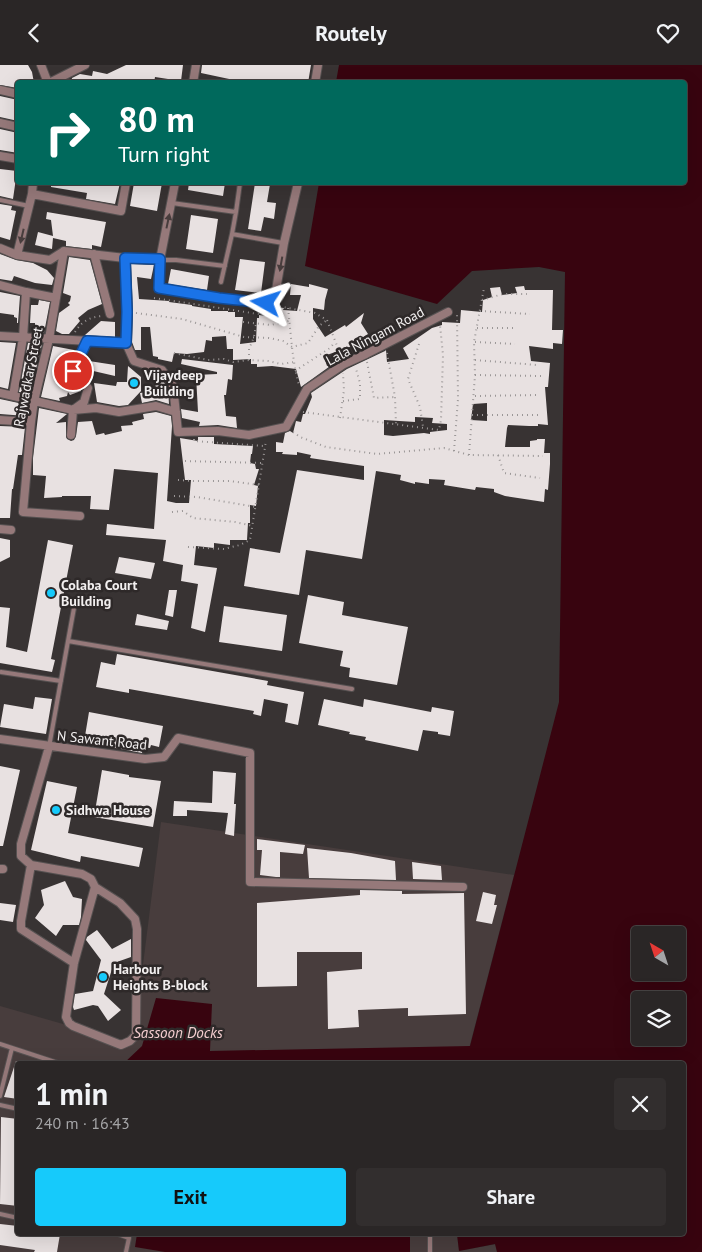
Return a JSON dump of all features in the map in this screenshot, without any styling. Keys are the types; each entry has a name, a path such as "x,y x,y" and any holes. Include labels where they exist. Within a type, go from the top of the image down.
{"street":[{"path":"41,65 48,80"},
{"path":"55,80 85,65"},
{"path":"196,65 196,80"},
{"path":"316,80 318,65"},
{"path":"0,90 15,93"},
{"path":"0,121 15,124"},
{"path":"0,156 15,158"},
{"path":"17,255 33,185"},
{"path":"32,194 121,211 126,185"},
{"path":"175,185 160,259 159,288 219,298 266,303 275,296 284,243 298,185"},
{"path":"0,248 17,255 50,260 64,251 125,258 160,259"},
{"name":"Rajwadkar Street","path":"64,251 49,339 34,401 23,512 80,516"},
{"path":"94,254 110,314"},
{"path":"125,258 126,343 134,361 162,370 173,386 178,431 218,431 249,435 286,427"},
{"path":"0,285 56,298"},
{"path":"13,397 23,338 26,292"},
{"path":"217,308 219,298"},
{"name":"Lala Ningam Road","path":"286,427 307,389 342,365 448,312"},
{"path":"0,337 126,343"},
{"path":"71,435 73,411 84,402 88,388 73,371 87,341"},
{"path":"0,393 73,411 96,408 119,412 156,406 176,412"},
{"path":"0,420 31,423"},
{"path":"0,529 11,530"},
{"name":"N Sawant Road","path":"0,739 145,759 164,757 178,738 250,753 250,882 463,887"},
{"path":"49,747 21,844 21,856 31,865 82,874 91,879 95,887 120,903 134,919 137,929 136,1035 130,1041 121,1045 73,1026 68,1023 66,1017 74,963 95,887"},
{"path":"31,865 21,929 74,963"}],"lane":[{"path":"221,282 232,235 240,185"},
{"path":"0,200 29,206"},
{"path":"172,203 236,212"},
{"path":"232,235 284,243"},
{"path":"160,259 225,266"},
{"path":"49,747 74,608"},
{"path":"68,641 352,689"},
{"path":"1,672 60,681"},
{"path":"0,1044 52,1061"},
{"path":"0,1096 12,1048"},
{"path":"0,1105 15,1108"},
{"path":"0,1214 15,1216"},
{"path":"126,1252 129,1236"},
{"path":"430,1236 430,1252"}],"path":[{"path":"469,455 475,375 474,341 484,288"},
{"path":"482,300 503,294 527,294"},
{"path":"154,298 265,315 277,306 314,313 327,320 344,376 340,418"},
{"path":"288,308 295,371 302,397"},
{"path":"454,451 458,399 457,311"},
{"path":"480,311 530,314"},
{"path":"127,312 182,319 244,337 269,338 283,341 292,347 308,343 319,326 327,320"},
{"path":"70,340 79,325 90,317 110,314"},
{"path":"243,322 271,325 289,321"},
{"path":"249,360 249,349 254,337 256,324"},
{"path":"295,411 439,430 443,355 440,325"},
{"path":"476,328 514,328"},
{"path":"474,341 515,344"},
{"path":"295,371 335,342"},
{"path":"385,344 395,397 396,425"},
{"path":"419,344 408,379 420,407 423,428"},
{"path":"174,353 208,360 224,359 233,362 249,360 281,364 294,362"},
{"path":"366,354 374,398 395,397"},
{"path":"343,401 360,399 360,383 353,359"},
{"path":"475,361 537,365"},
{"path":"475,375 542,376"},
{"path":"474,396 538,395"},
{"path":"472,415 539,415"},
{"path":"286,427 300,437 326,447 377,454 444,448 469,455 543,456"},
{"path":"193,431 194,441 265,446"},
{"path":"188,547 224,549 250,540 268,431"},
{"path":"498,455 504,473 540,478"},
{"path":"184,461 263,463"},
{"path":"178,480 230,481 259,485"},
{"path":"174,496 197,497 256,507"},
{"path":"172,512 183,511 193,518 235,522 253,526"}],"shaded area":[{"path":"161,822 514,875 466,1061 15,1061 15,1236 457,1236 459,1251 496,1244 497,1252 0,1252 0,1006 133,1044"}],"water":[{"name":"Sassoon Docks","path":"339,65 702,65 702,1252 497,1252 495,1244 459,1251 457,1236 686,1236 686,1061 126,1061 142,1046 156,998 212,1004 210,1051 470,1046 559,702 565,272 539,267 472,271 437,304 305,266 319,185 687,185 687,80 336,80"},
{"path":"137,1236 410,1236 410,1252 165,1252 135,1247"}],"building":[{"path":"0,65 28,65 32,72 33,80 15,80 15,88 0,85"},
{"path":"126,65 183,65 181,80 155,77 154,80 72,80 80,74 92,76 93,71 107,74"},
{"path":"202,65 311,65 308,80 234,80 201,73"},
{"path":"0,96 15,99 15,120 0,117"},
{"path":"0,129 15,132 15,152 0,150"},
{"path":"0,169 15,171 13,199 0,196"},
{"path":"51,185 120,185 115,204 86,199 87,193 51,187"},
{"path":"134,185 162,185 157,211 130,206"},
{"path":"189,185 225,185 223,196 188,190"},
{"path":"255,185 270,185 267,202 276,203 274,219 264,217 261,231 248,229"},
{"path":"0,204 12,206 11,210 16,211 10,240 0,237"},
{"path":"47,212 106,222 101,247 92,245 92,249 66,246 66,241 53,238 52,249 35,245 38,232 53,236 51,220 46,219"},
{"path":"191,215 218,219 213,253 186,249"},
{"path":"0,254 16,260 33,263 47,270 54,278 52,285 35,283 14,276 12,281 0,279"},
{"path":"69,257 90,260 102,304 88,310 78,318 80,321 69,334 62,334 56,331 59,313 70,305 68,303 71,296 63,293"},
{"path":"240,259 265,262 261,293 235,290"},
{"path":"131,264 154,265 151,279 137,277 139,299 169,301 211,309 211,311 235,312 235,317 243,317 240,344 256,342 257,318 259,318 259,315 274,317 276,307 284,308 283,310 297,311 301,295 290,295 291,284 309,287 309,284 328,289 324,310 313,308 313,319 325,337 345,325 346,327 364,313 361,323 368,334 355,342 356,345 324,356 327,366 333,364 301,387 296,369 272,366 257,367 257,364 251,364 251,359 233,360 233,349 227,349 226,336 212,337 212,341 206,340 204,352 174,353 172,362 158,359 158,357 153,356 150,327 141,327 141,350 135,350 132,342"},
{"path":"171,269 209,276 207,290 168,284"},
{"path":"524,286 525,290 553,290 552,330 563,330 562,344 553,343 553,349 529,346 531,361 550,363 548,387 545,387 548,425 508,425 507,428 505,447 530,447 530,441 545,439 544,453 550,453 550,464 548,490 545,489 544,502 505,496 494,492 494,489 476,487 475,490 444,485 445,480 429,479 429,484 415,482 415,484 400,480 401,475 376,471 362,559 306,550 299,595 244,586 250,548 280,553 297,470 364,480 364,466 310,458 311,455 297,452 297,455 276,452 276,442 283,443 285,433 290,431 293,433 296,421 301,422 312,397 311,393 347,369 386,350 387,362 409,359 403,348 432,328 442,325 442,322 460,323 461,310 482,312 483,300 492,297 490,288 500,287 502,295 517,293 515,287","holes":["487,403 487,421 471,420 473,404","415,417 433,418 432,423 447,424 447,430 430,432 430,434 384,435 384,420 415,422"]},
{"path":"0,292 20,296 18,323 14,315 0,313"},
{"path":"39,300 50,302 44,333 35,332 35,323 30,323 31,305 38,305"},
{"path":"101,321 115,322 115,337 85,335"},
{"path":"0,342 16,343 8,389 0,387"},
{"path":"28,343 42,344 30,394 19,392"},
{"path":"53,346 74,350 74,356 70,365 59,363 56,377 60,378 59,382 73,380 80,387 81,391 70,395 68,392 67,396 59,398 60,401 41,397"},
{"path":"182,359 233,365 232,380 228,379 226,395 224,395 226,416 236,417 237,428 218,425 199,426 200,422 182,418 181,409 198,412 196,375 217,374 217,372 181,364"},
{"path":"89,361 115,365 115,376 89,370"},
{"name":"Vijaydeep Building","path":"128,366 141,377 141,391 128,405 119,406 97,402 94,383 116,386 117,382 127,382"},
{"path":"159,375 168,388 169,404 156,400 142,403 140,393 156,391 155,376"},
{"path":"0,399 28,405 26,416 0,414"},
{"path":"39,408 67,414 56,423 66,422 66,437 71,441 76,436 78,422 92,421 96,435 104,433 105,435 122,431 121,426 133,425 132,422 144,419 143,414 156,412 171,416 167,501 176,503 189,503 191,480 185,480 180,438 198,441 198,437 214,437 214,444 253,446 250,463 255,464 256,469 259,469 254,485 258,486 256,506 250,505 250,523 248,523 247,540 230,540 230,545 214,543 214,548 196,546 194,565 217,568 205,632 191,628 198,584 181,581 183,565 163,561 166,540 106,535 107,524 154,529 158,473 114,469 109,510 90,509 91,496 44,498 46,476 33,475 33,458"},
{"path":"0,426 25,427 22,455 18,455 12,489 10,518 0,518"},
{"path":"0,538 10,540 10,557 0,562"},
{"name":"Colaba Court Building","path":"48,540 73,545 51,659 55,660 52,672 0,663 0,607 10,608 6,647 27,652"},
{"path":"119,557 155,563 151,579 115,573"},
{"path":"169,590 177,590 173,617 165,615"},
{"path":"308,595 344,602 342,615 408,627 397,685 349,677 350,668 340,666 343,651 299,643"},
{"path":"224,606 287,615 282,651 219,642"},
{"path":"137,614 169,621 167,630 135,625"},
{"path":"117,654 268,681 267,685 304,692 298,725 285,722 288,704 264,699 261,716 253,714 254,711 129,689 129,693 96,687 101,662 115,665"},
{"path":"35,697 52,699 46,734 0,727 4,704 33,709"},
{"path":"324,699 363,707 364,699 431,712 432,707 454,711 450,736 423,730 418,751 365,740 366,737 318,725"},
{"path":"89,712 163,726 159,747 151,745 150,748 143,747 142,753 84,742"},
{"path":"0,766 20,770 3,846 0,846"},
{"path":"102,770 129,775 129,777 161,781 153,827 94,817"},
{"path":"213,771 236,773 234,836 225,834 228,813 187,810 187,816 173,816 174,801 212,803"},
{"name":"Sidhwa House","path":"47,781 77,787 68,833 143,848 139,867 81,856 80,862 31,850"},
{"path":"257,839 305,845 303,854 280,852 280,877 260,875 262,850 257,850"},
{"path":"307,848 395,861 396,880 309,878"},
{"path":"412,862 441,866 442,880 413,879"},
{"path":"65,881 73,897 82,899 81,917 79,925 63,925 56,936 35,918 44,905 41,890"},
{"path":"360,890 402,891 402,894 464,893 466,1014 408,1016 408,1008 358,1010 359,1027 328,1029 327,972 362,969 362,952 297,952 297,986 257,987 257,903 360,895"},
{"path":"483,892 496,895 494,905 497,905 492,924 476,921"},
{"path":"0,903 16,905 13,922 0,920"},
{"name":"Harbour Heights B-block","path":"97,930 112,949 131,939 131,957 114,963 104,994 121,1010 108,1021 98,1006 93,1005 74,1010 73,1007 75,994 93,991 101,960 86,940 87,937"},
{"path":"15,1064 15,1099 4,1097"},
{"path":"1,1117 15,1119 15,1206 0,1204"},
{"path":"0,1224 15,1226 15,1236 60,1236 57,1252 34,1252 35,1250 0,1245"}],"place":[{"name":"Vijaydeep Building","path":"134,383"},
{"name":"Colaba Court Building","path":"51,593"},
{"name":"Sidhwa House","path":"56,810"},
{"name":"Harbour Heights B-block","path":"103,977"}],"route":[{"path":"73,371 87,341 126,343 125,258 160,259 159,288 219,298 266,303"}]}
